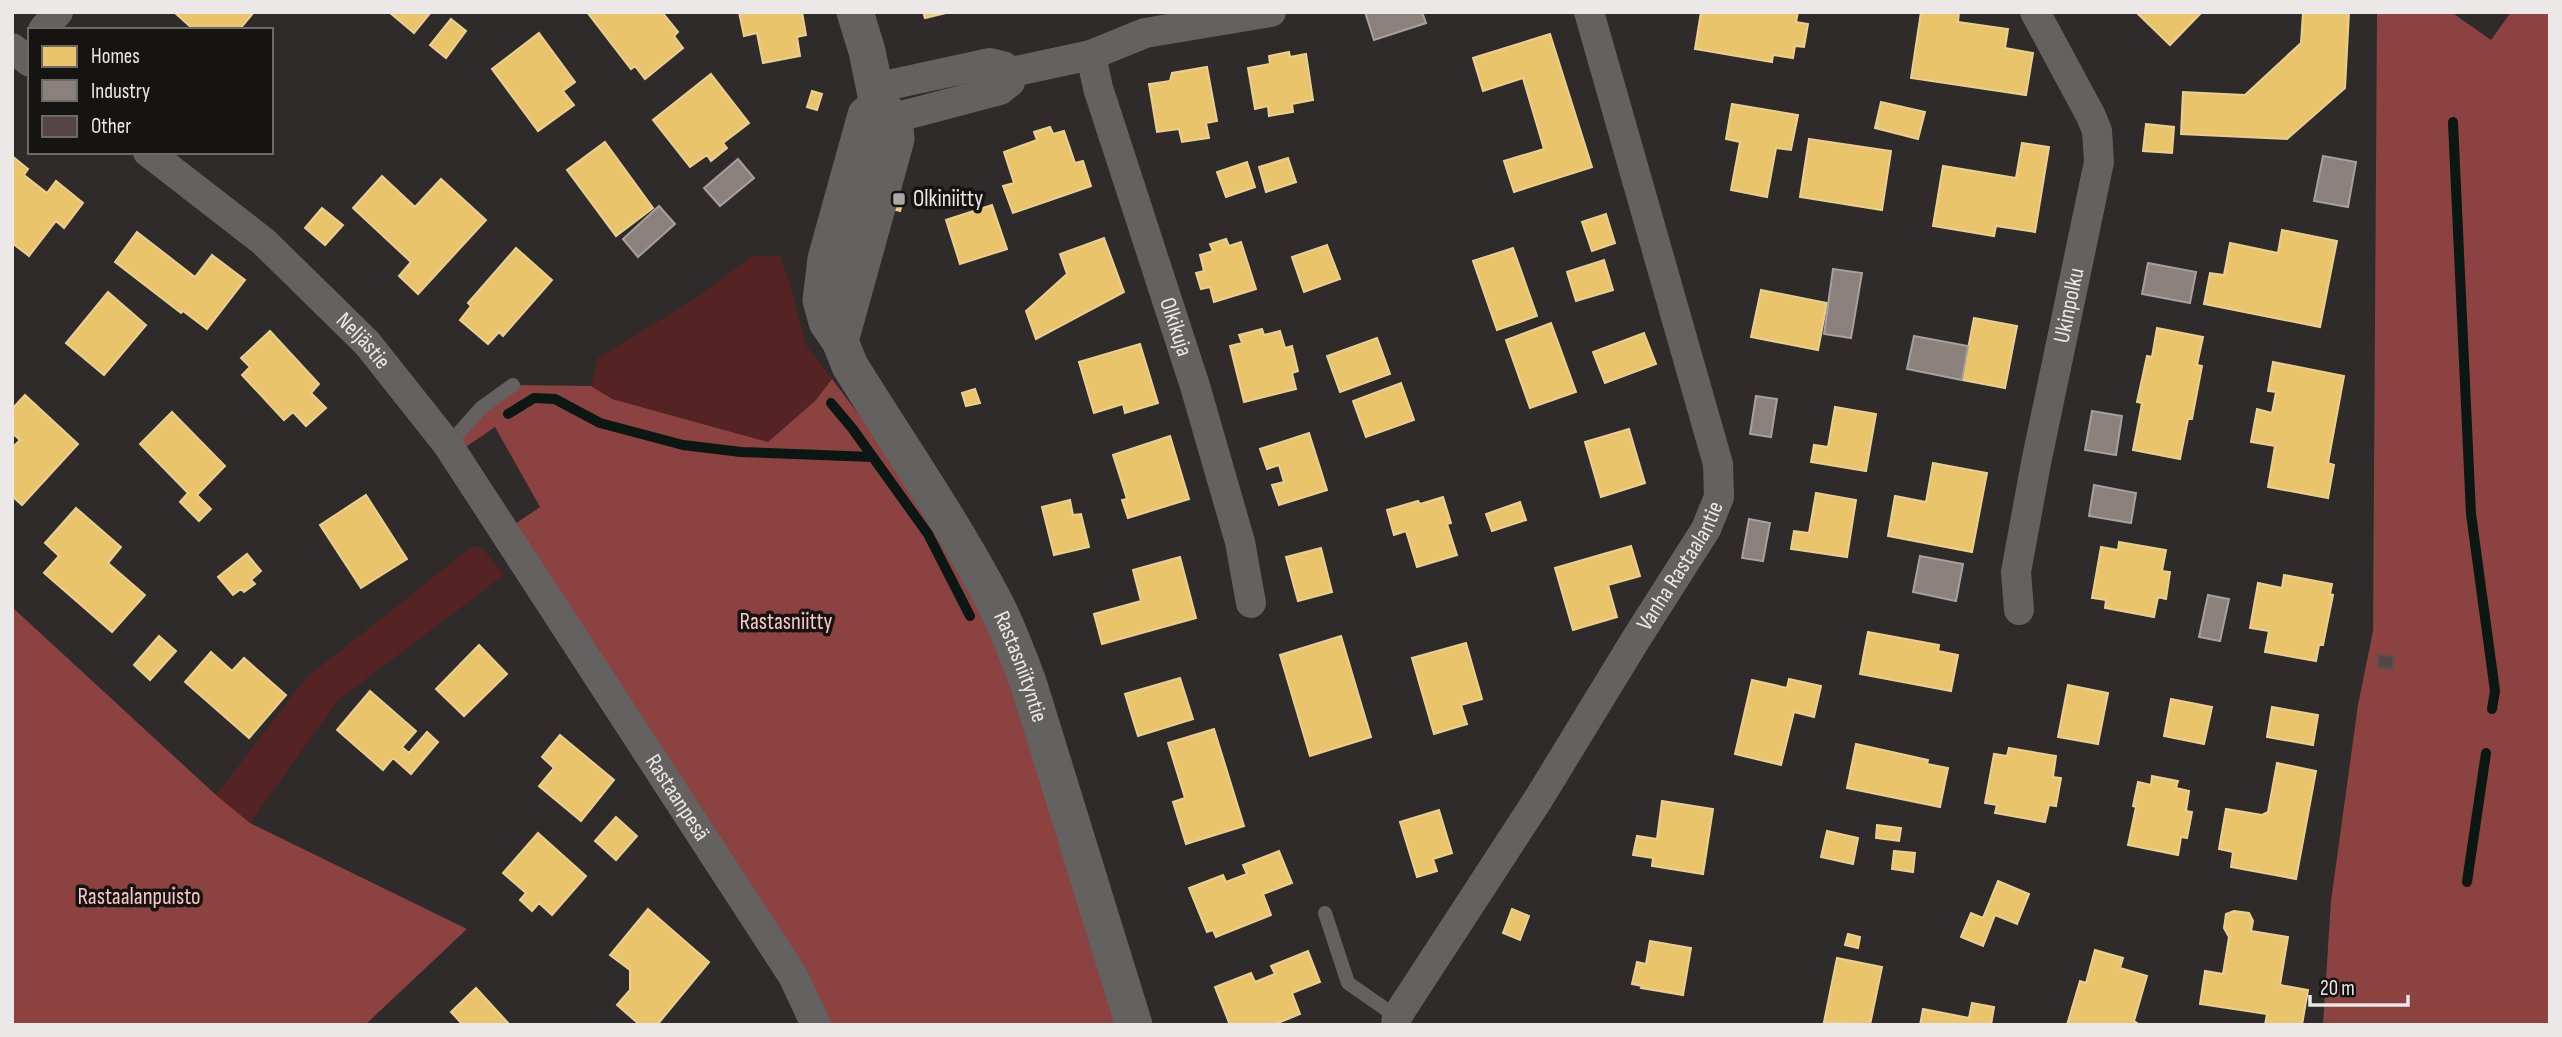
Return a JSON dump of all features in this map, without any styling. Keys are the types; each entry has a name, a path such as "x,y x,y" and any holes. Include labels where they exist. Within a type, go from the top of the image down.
{"street":[{"path":"45,28 58,12"},
{"path":"855,12 882,104 990,63 1003,66 1012,72 1091,55 1145,33 1271,12"},
{"name":"Vanha Rastaalantie","path":"1397,1021 1706,529 1719,497 1718,464 1589,12"},
{"name":"Ukinpolku","path":"2019,610 2016,572 2099,162 2094,123 2035,12"},
{"name":"Olkikuja","path":"1091,55 1098,88 1198,396 1240,542 1251,603"},
{"name":"Rastasniityntie","path":"882,104 866,115 826,259 821,300 827,322 850,366 957,535 1013,642 1028,682 1134,1025"},
{"name":"Neljästie","path":"151,154 264,242 367,343 448,445 531,574"},
{"name":"Rastaanpesä","path":"531,574 793,976 816,1025"}],"lane":[{"path":"448,445 481,408 513,385"},
{"path":"1325,913 1348,983 1397,1021"}],"shaded area":[{"path":"752,256 780,256 806,345 832,379 816,400 768,442 611,399 591,386 598,358 696,298"},
{"path":"473,546 483,549 504,575 338,700 250,823 216,795 307,677"}],"green space":[{"path":"2377,12 2451,12 2491,40 2511,12 2550,12 2550,1025 2323,1025 2331,901 2358,705 2373,631"},
{"name":"Rastasniitty","path":"832,379 866,424 931,523 992,631 1117,1025 829,1025 515,524 540,507 495,427 454,455 448,445 513,385 591,386 612,399 768,442 816,400"},
{"name":"Rastaalanpuisto","path":"12,607 216,795 250,823 467,929 365,1025 12,1025"}],"building: Homes":[{"path":"174,12 254,12 241,28 192,28"},
{"path":"389,12 431,12 414,33"},
{"path":"587,12 662,12 678,32 674,36 683,48 645,79 635,66 631,69"},
{"path":"739,12 802,12 806,35 797,37 800,56 763,63 757,33 744,36"},
{"path":"923,12 950,12 925,18"},
{"path":"1701,12 1798,12 1796,22 1808,24 1804,47 1795,46 1793,58 1773,55 1772,62 1695,49"},
{"path":"1921,12 1959,12 1958,22 2008,29 2005,48 2033,53 2026,95 1911,78"},
{"path":"2136,12 2202,12 2170,45"},
{"path":"2303,12 2349,12 2345,88 2287,139 2181,134 2183,92 2245,95 2301,43"},
{"path":"451,19 466,31 446,58 430,45"},
{"path":"539,33 575,82 563,91 574,105 538,131 492,69"},
{"path":"1550,34 1592,167 1514,192 1504,161 1544,149 1523,78 1483,91 1473,58"},
{"path":"1289,52 1290,57 1306,54 1313,100 1292,104 1293,112 1269,116 1268,106 1255,109 1248,68 1270,64 1269,56"},
{"path":"1207,67 1217,121 1206,123 1209,138 1182,142 1179,129 1157,132 1149,84 1170,81 1172,73"},
{"path":"711,74 749,123 723,143 727,148 711,161 707,155 690,167 653,120"},
{"path":"812,91 822,94 817,110 807,107"},
{"path":"1881,102 1925,112 1918,139 1875,128"},
{"path":"1732,104 1798,115 1791,150 1776,148 1767,197 1731,190 1740,142 1726,139"},
{"path":"2146,124 2174,127 2172,153 2143,151"},
{"path":"1050,127 1053,134 1064,131 1075,163 1083,161 1091,186 1013,213 1003,186 1014,183 1004,152 1037,140 1034,132"},
{"path":"1809,139 1891,151 1882,210 1800,197"},
{"path":"605,142 653,208 616,236 567,170"},
{"path":"2022,143 2049,147 2035,232 1996,226 1994,236 1933,226 1943,166 2016,178"},
{"path":"12,156 28,169 24,175 47,193 56,181 83,203 64,228 56,221 29,256 12,243"},
{"path":"1288,158 1296,182 1266,192 1259,167"},
{"path":"1247,162 1255,187 1226,197 1217,172"},
{"path":"382,176 415,207 441,179 486,220 418,294 399,276 411,262 353,208"},
{"path":"898,191 905,193 900,211 893,209"},
{"path":"992,205 1007,249 960,264 946,220"},
{"path":"322,208 343,225 325,245 305,228"},
{"path":"1606,214 1615,243 1592,251 1582,222"},
{"path":"2282,230 2337,241 2320,327 2204,304 2210,273 2224,275 2230,243 2278,253"},
{"path":"137,232 195,277 212,255 245,280 207,329 183,311 181,313 115,262"},
{"path":"1104,238 1124,292 1036,339 1026,311 1067,274 1060,254"},
{"path":"1226,239 1229,246 1241,242 1256,289 1214,302 1210,287 1201,289 1196,273 1204,271 1200,255 1213,251 1210,244"},
{"path":"1327,245 1340,279 1304,292 1292,257"},
{"path":"516,248 552,280 503,336 499,332 488,344 460,320 471,306 468,303"},
{"path":"1513,248 1537,316 1497,330 1473,261"},
{"path":"1604,260 1613,290 1576,301 1567,272"},
{"path":"1761,290 1827,303 1818,350 1751,337"},
{"path":"108,292 146,325 104,375 66,343"},
{"path":"1974,318 2017,326 2005,388 1962,380"},
{"path":"1551,323 1576,392 1530,408 1506,340"},
{"path":"2157,328 2203,337 2197,365 2202,366 2192,419 2188,419 2180,459 2133,450 2142,403 2137,402 2147,356 2152,357"},
{"path":"1262,329 1264,335 1280,331 1285,348 1292,346 1298,371 1292,373 1296,389 1244,402 1230,346 1242,343 1239,335"},
{"path":"270,331 319,384 311,393 326,408 306,426 293,412 284,420 242,375 250,367 241,358"},
{"path":"1644,333 1656,364 1605,383 1593,352"},
{"path":"1377,338 1390,374 1340,392 1327,356"},
{"path":"1140,344 1158,403 1125,413 1123,404 1094,413 1079,362"},
{"path":"2273,362 2344,376 2328,463 2334,465 2328,498 2268,487 2275,446 2251,442 2257,409 2272,413 2276,392 2268,391"},
{"path":"1401,383 1414,420 1366,437 1353,401"},
{"path":"975,389 980,403 966,406 962,393"},
{"path":"25,395 78,444 22,505 12,496 12,448 20,440 12,433 12,409"},
{"path":"1835,407 1876,414 1866,471 1811,462 1814,445 1828,447"},
{"path":"172,412 225,466 197,495 211,509 199,521 180,502 188,493 140,444"},
{"path":"1629,429 1645,483 1601,497 1585,442"},
{"path":"1309,433 1327,490 1279,505 1272,485 1284,482 1279,465 1267,469 1260,449"},
{"path":"1170,436 1189,499 1128,518 1122,500 1127,499 1113,455"},
{"path":"1933,463 1987,473 1972,552 1888,536 1895,496 1926,502"},
{"path":"1816,493 1856,500 1847,557 1791,549 1794,531 1809,533"},
{"path":"366,495 407,559 361,588 320,525"},
{"path":"1443,497 1451,523 1447,524 1457,555 1417,567 1406,531 1394,535 1387,510"},
{"path":"1070,500 1073,515 1081,514 1089,547 1054,555 1042,507"},
{"path":"1520,502 1526,520 1492,531 1486,514"},
{"path":"76,508 121,547 108,563 145,595 112,632 44,573 59,556 45,543"},
{"path":"2119,542 2166,550 2162,571 2170,572 2166,599 2158,597 2154,617 2105,608 2106,600 2092,598 2101,547 2118,550"},
{"path":"1631,546 1640,576 1608,585 1617,617 1573,630 1555,568"},
{"path":"1321,548 1332,592 1298,601 1286,557"},
{"path":"247,554 261,571 251,580 255,584 244,592 241,589 233,595 218,577"},
{"path":"1180,557 1196,618 1102,644 1094,614 1141,601 1133,570"},
{"path":"2284,575 2332,584 2330,594 2333,595 2323,645 2319,645 2316,661 2265,652 2269,631 2250,628 2258,583 2282,588"},
{"path":"1868,632 1939,645 1938,651 1958,655 1951,691 1860,674"},
{"path":"159,636 176,651 150,680 134,665"},
{"path":"1341,636 1371,737 1310,756 1280,655"},
{"path":"1466,643 1482,699 1461,705 1467,724 1434,734 1412,658"},
{"path":"479,645 507,674 464,716 436,689"},
{"path":"211,652 232,671 244,658 286,695 249,738 185,682"},
{"path":"1180,678 1193,719 1138,736 1125,694"},
{"path":"1789,679 1821,686 1814,717 1794,712 1781,765 1735,754 1752,680 1787,688"},
{"path":"2068,685 2108,693 2098,744 2058,737"},
{"path":"370,691 416,731 402,747 409,753 427,732 438,742 411,774 393,758 383,770 337,730"},
{"path":"2171,699 2212,707 2204,744 2164,736"},
{"path":"2272,707 2318,715 2313,745 2267,737"},
{"path":"1214,729 1244,826 1186,844 1173,802 1185,798 1168,743"},
{"path":"560,735 614,780 581,821 539,786 554,768 542,757"},
{"path":"1856,744 1928,760 1927,764 1948,768 1940,807 1847,788"},
{"path":"2009,748 2056,756 2053,777 2061,778 2056,806 2049,805 2045,822 1995,813 1997,805 1985,803 1994,754 2007,756"},
{"path":"2277,763 2316,771 2296,879 2231,867 2233,852 2219,849 2226,809 2262,815 2268,812"},
{"path":"2152,776 2178,781 2176,788 2189,791 2186,811 2192,812 2187,838 2181,837 2178,855 2128,845 2138,782 2151,785"},
{"path":"1662,801 1713,809 1703,874 1652,866 1653,858 1633,855 1637,836 1657,839"},
{"path":"1439,810 1452,853 1433,859 1437,871 1417,877 1400,822"},
{"path":"616,817 637,836 616,860 595,841"},
{"path":"1877,825 1901,828 1899,841 1876,838"},
{"path":"1827,831 1858,838 1853,864 1821,857"},
{"path":"538,833 586,876 552,915 539,903 532,911 520,900 526,893 503,873"},
{"path":"1279,851 1292,883 1263,894 1271,915 1216,937 1213,930 1207,932 1189,888 1223,875 1226,882 1247,874 1243,865"},
{"path":"1894,851 1915,853 1913,872 1892,869"},
{"path":"1998,881 2029,894 2017,924 1995,915 1983,946 1961,937 1971,913 1983,918"},
{"path":"648,909 709,962 657,1025 640,1025 617,1005 630,990 630,970 610,955"},
{"path":"1512,909 1529,916 1520,940 1503,933"},
{"path":"2234,911 2249,913 2253,921 2251,931 2288,937 2280,985 2308,990 2302,1025 2265,1025 2267,1014 2200,1004 2205,971 2223,974 2229,937 2224,928 2226,914"},
{"path":"1848,934 1860,937 1858,948 1845,945"},
{"path":"1650,941 1691,948 1683,995 1632,984 1637,962 1646,964"},
{"path":"2095,950 2123,958 2120,968 2147,976 2134,1021 2140,1025 2067,1025 2080,981 2086,983"},
{"path":"1308,951 1320,982 1292,993 1300,1014 1273,1025 1230,1025 1215,987 1251,973 1255,982 1275,974 1271,966"},
{"path":"1837,958 1882,967 1870,1025 1824,1022"},
{"path":"476,988 510,1025 463,1025 451,1012"},
{"path":"1972,1003 1994,1007 1991,1025 1920,1025 1923,1009 1969,1018"}],"building: Industry":[{"path":"1365,12 1422,12 1426,23 1374,40"},
{"path":"2323,156 2356,162 2348,207 2314,201"},
{"path":"738,159 754,178 720,206 704,188"},
{"path":"659,206 675,224 638,257 623,239"},
{"path":"2148,263 2196,272 2190,303 2142,294"},
{"path":"1833,269 1862,273 1851,338 1824,334"},
{"path":"1914,336 1968,346 1962,380 1907,369"},
{"path":"1756,396 1777,399 1771,437 1750,434"},
{"path":"2092,411 2122,416 2116,455 2085,450"},
{"path":"2094,485 2136,493 2131,523 2089,516"},
{"path":"1749,519 1770,523 1763,561 1742,558"},
{"path":"1920,556 1963,564 1956,601 1913,592"},
{"path":"2208,595 2229,599 2220,641 2199,637"}],"building: Other":[{"path":"2379,655 2394,657 2392,669 2378,667"}],"waterway":[{"path":"2453,122 2471,514 2495,691 2492,709"},
{"path":"508,414 534,398 555,399 600,423 683,445 741,452 873,457"},
{"path":"831,403 928,534 970,616"},
{"path":"2467,882 2486,753"}],"place":[{"name":"Olkiniitty","path":"899,199"}]}
